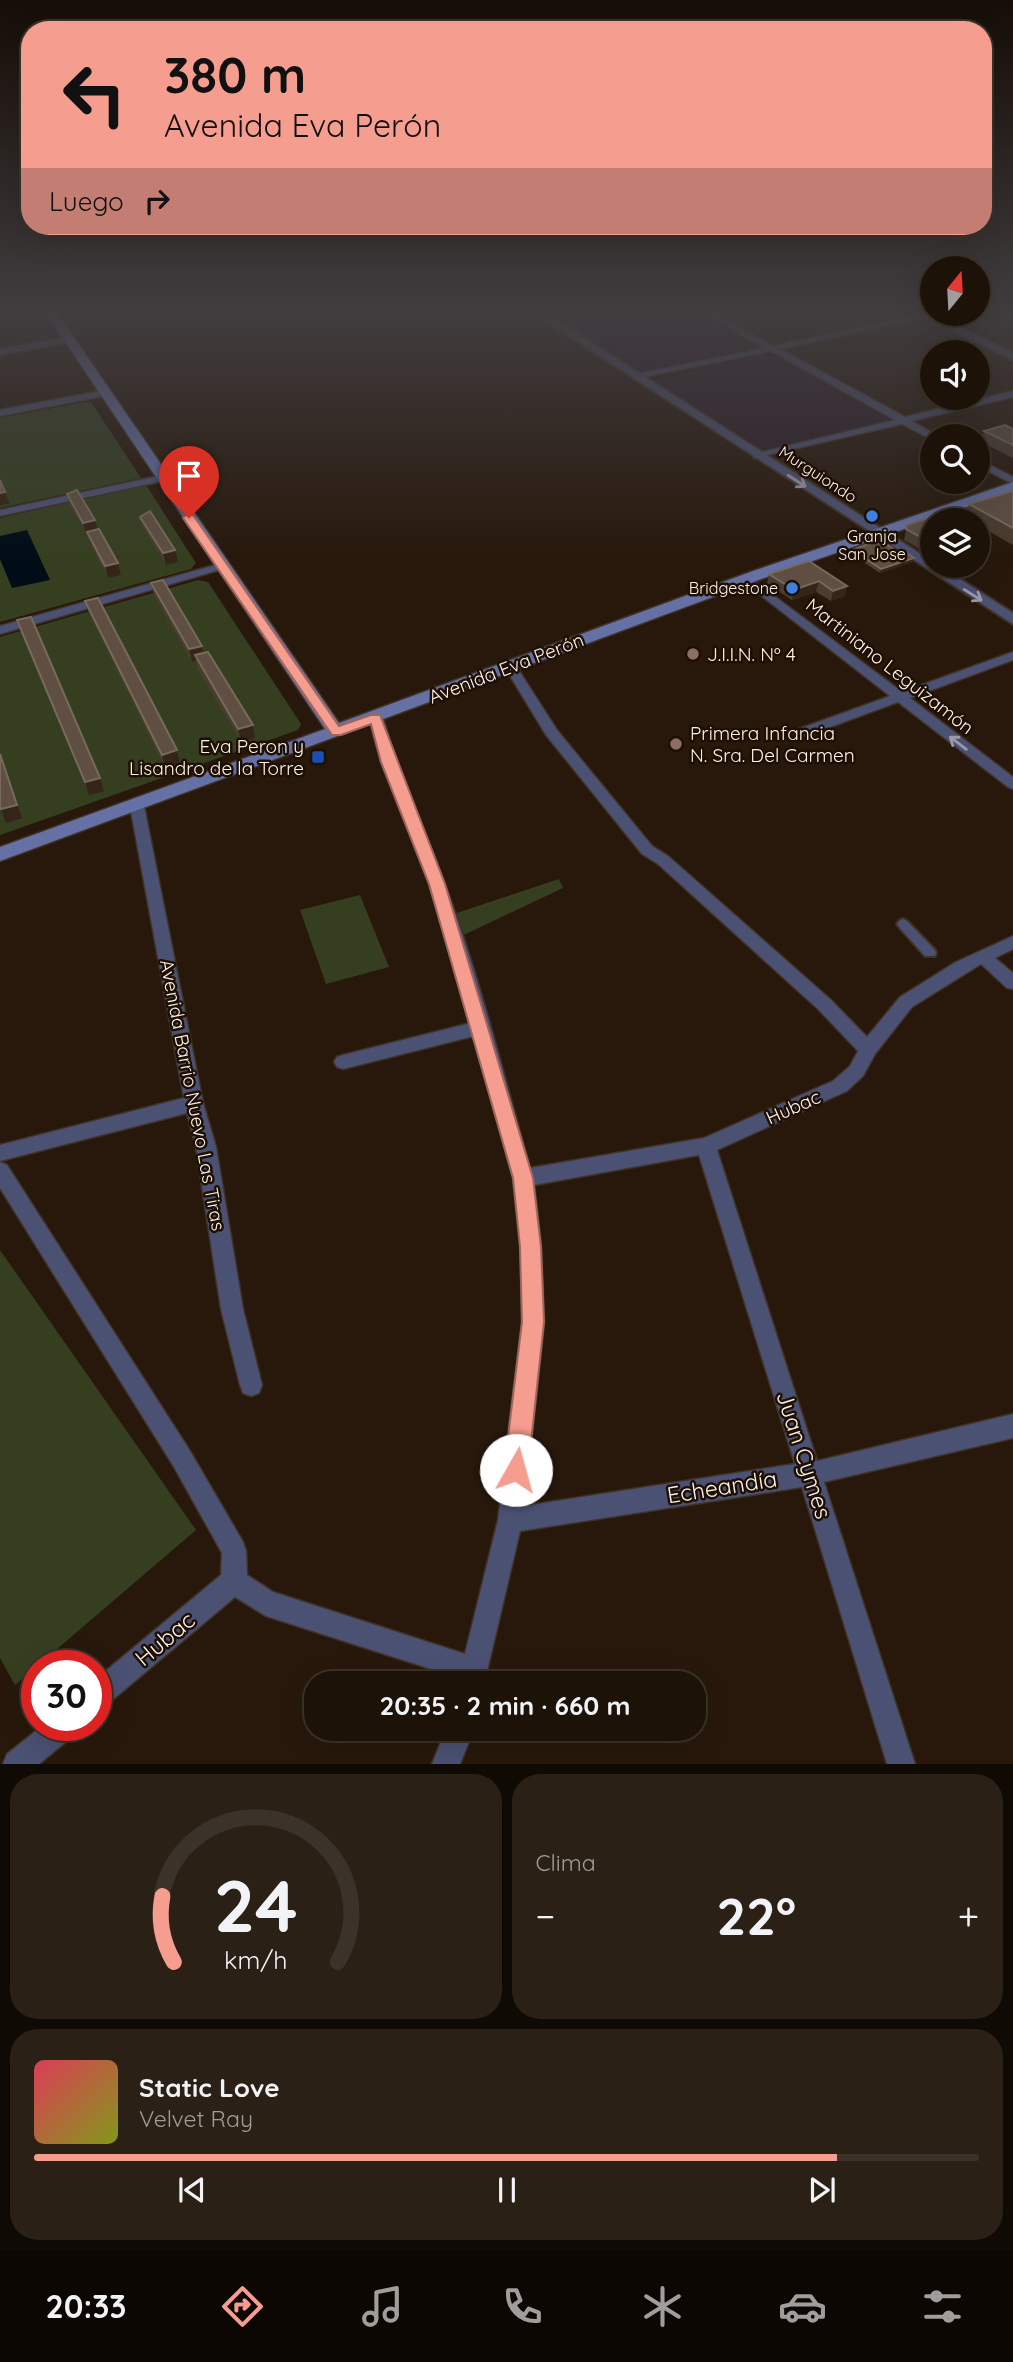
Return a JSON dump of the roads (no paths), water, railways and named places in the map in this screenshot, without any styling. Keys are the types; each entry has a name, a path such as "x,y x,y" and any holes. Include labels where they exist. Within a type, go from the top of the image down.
{"main road":[{"path":"106,393 337,732"},
{"name":"Avenida Eva Perón","path":"0,854 376,718 745,578 1013,483"}],"street":[{"name":"Murguiondo","path":"660,392 1013,620"},
{"path":"850,392 920,430"},
{"path":"0,413 106,393"},
{"path":"758,456 1013,394"},
{"path":"990,469 1013,483"},
{"path":"0,513 163,478"},
{"path":"0,630 222,566"},
{"name":"Martiniano Leguizamón","path":"745,578 1013,784"},
{"path":"802,733 1013,656"},
{"path":"510,666 551,733 647,850 663,860 825,1005 867,1049"},
{"path":"376,718 388,762 437,884 481,1027 484,1047 523,1178 531,1247 533,1322 510,1520 474,1671"},
{"name":"Avenida Barrio Nuevo Las Tiras","path":"137,806 194,1103 206,1147 232,1309 251,1385"},
{"path":"903,924 930,953"},
{"name":"Hubac","path":"523,1178 706,1146 840,1086 858,1070 867,1049 906,1002 962,966 1013,942"},
{"path":"983,957 1013,983"},
{"path":"343,1062 481,1027"},
{"path":"0,1153 194,1103"},
{"name":"Juan Cymes","path":"706,1146 901,1763"},
{"path":"0,1171 182,1459 234,1551 234,1581 267,1603 459,1671"},
{"name":"Echeandía","path":"510,1520 810,1474 1013,1426"},
{"name":"Hubac","path":"112,1684 234,1581"},
{"path":"18,1763 45,1741"},
{"path":"446,1763 455,1741"}],"place":[{"name":"Granja San Jose","path":"872,516"},
{"name":"Bridgestone","path":"792,588"},
{"name":"J.I.I.N. Nº 4","path":"693,654"},
{"name":"Primera Infancia N. Sra. Del Carmen","path":"676,744"},
{"name":"Eva Peron y Lisandro de la Torre","path":"318,757"}]}
